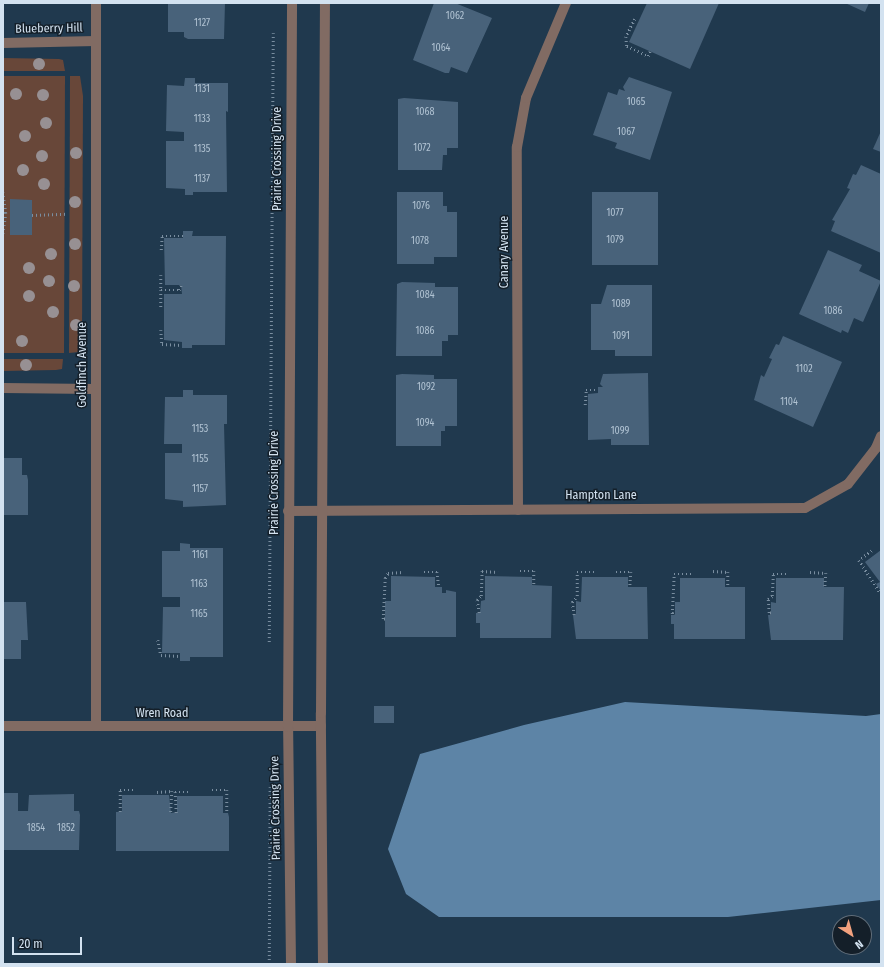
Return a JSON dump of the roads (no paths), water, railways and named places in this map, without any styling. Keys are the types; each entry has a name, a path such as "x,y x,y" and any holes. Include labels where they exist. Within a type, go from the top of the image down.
{"street":[{"name":"Goldfinch Avenue","path":"96,3 96,726"},
{"name":"Prairie Crossing Drive","path":"291,964 288,727 288,511 292,3"},
{"path":"323,964 321,726 325,3"},
{"name":"Canary Avenue","path":"518,510 517,147 526,98 566,3"},
{"name":"Blueberry Hill","path":"3,43 96,41"},
{"path":"3,388 95,389"},
{"name":"Hampton Lane","path":"288,511 806,508 848,484 874,450 881,436"},
{"name":"Wren Road","path":"3,726 321,726"}],"water":[{"path":"625,702 866,716 881,714 881,900 728,917 439,917 406,894 388,849 420,754 524,725"}]}
